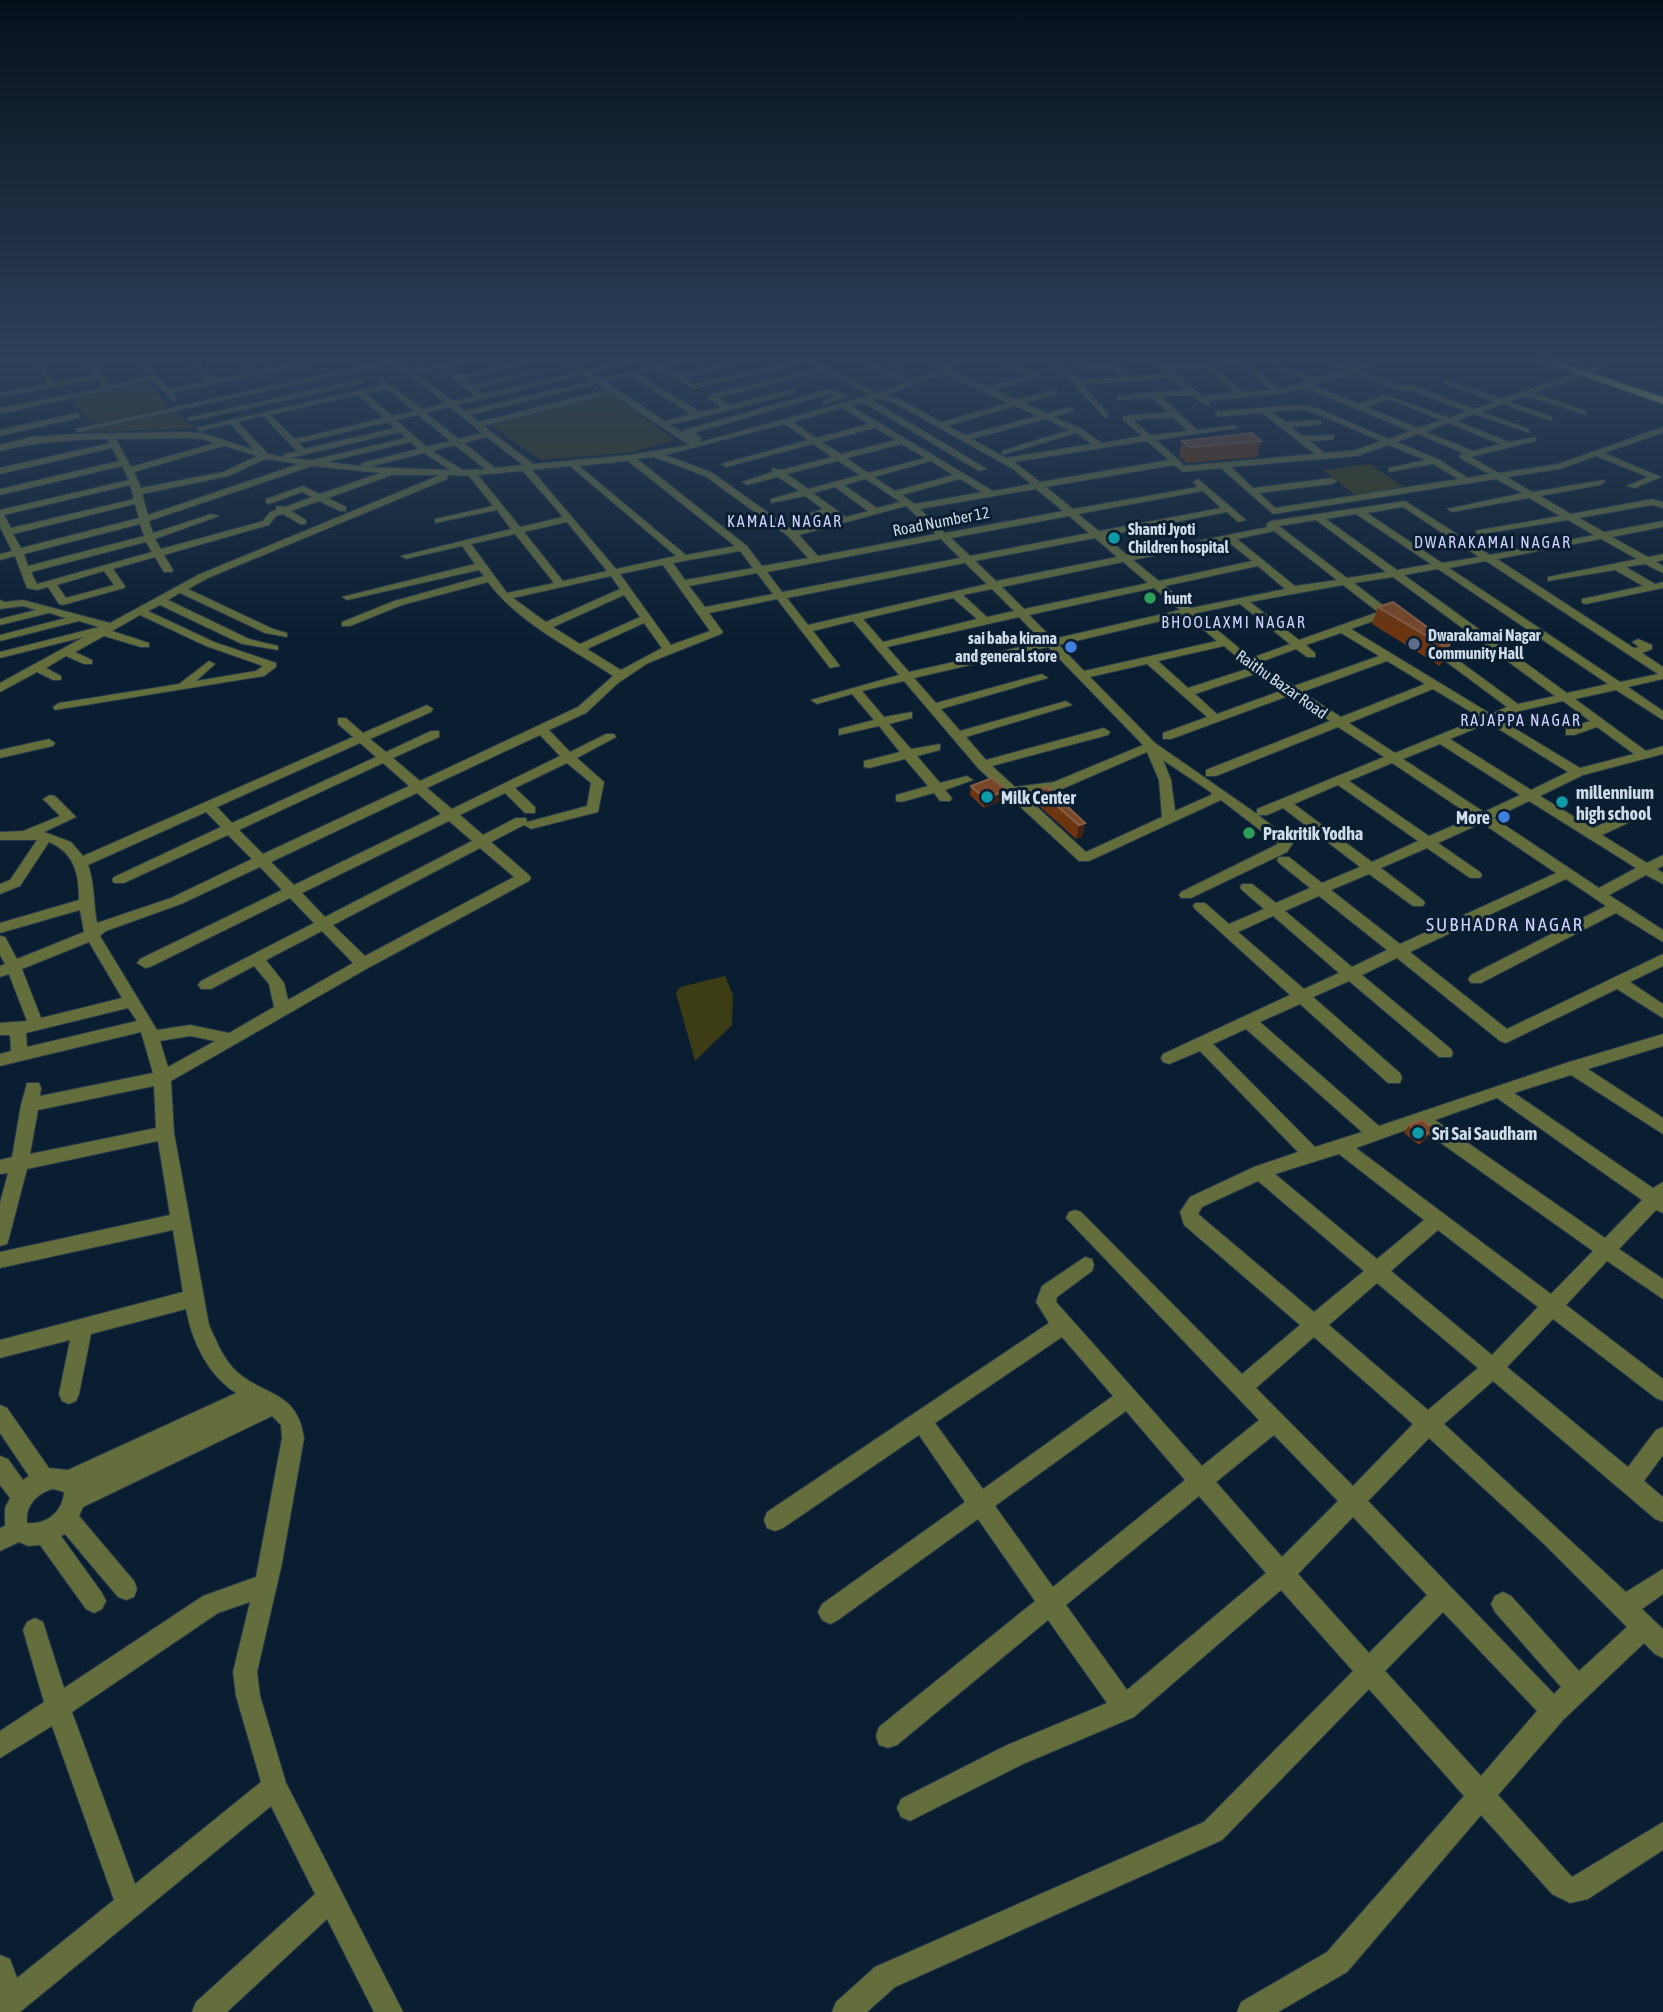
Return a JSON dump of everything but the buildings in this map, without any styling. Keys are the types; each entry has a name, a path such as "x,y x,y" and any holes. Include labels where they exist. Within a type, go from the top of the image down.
{"street":[{"path":"0,471 69,452"},
{"path":"118,452 139,496 149,538 168,570"},
{"path":"196,452 0,515 31,586 51,584 266,523 273,514 393,472"},
{"path":"253,452 269,457 354,468 449,475 630,458 666,452"},
{"path":"264,452 269,457"},
{"path":"8,532 171,485 226,474 269,457 303,452"},
{"path":"0,557 144,520 187,500 359,452"},
{"path":"354,468 418,452"},
{"path":"428,452 468,474 499,507 561,585"},
{"path":"469,452 493,471"},
{"path":"510,452 528,467 613,573 668,649"},
{"path":"726,464 772,452"},
{"path":"830,452 910,505 968,559 1152,746 1286,842 1282,849 1186,895"},
{"path":"747,482 861,452"},
{"path":"920,452 990,493"},
{"path":"954,452 982,469"},
{"name":"Raithu Bazar Road","path":"990,452 1038,485 1154,586 1253,666 1663,937"},
{"path":"1001,458 1018,452"},
{"path":"1001,458 1047,452"},
{"path":"1164,452 1241,520"},
{"path":"1318,452 1323,456"},
{"path":"792,534 910,505 1038,485 1179,465 1223,465 1360,452"},
{"path":"1394,459 1413,452 1435,461 1467,481"},
{"path":"1462,452 1663,570"},
{"path":"1392,470 1482,452"},
{"path":"1223,465 1273,511 1560,466 1604,452"},
{"path":"1263,453 1271,461"},
{"path":"1598,454 1656,477 1632,486"},
{"path":"657,455 708,474 792,534 816,560"},
{"path":"756,456 846,521"},
{"path":"630,458 743,548 834,666"},
{"path":"774,501 930,458"},
{"path":"1301,458 1311,466"},
{"path":"946,468 970,461"},
{"path":"571,463 684,558"},
{"path":"0,492 129,472"},
{"path":"415,473 424,486"},
{"path":"1322,473 1353,498"},
{"path":"38,667 235,562 449,475"},
{"path":"895,494 960,476"},
{"path":"1251,491 1332,481"},
{"path":"1452,509 1601,482"},
{"path":"836,484 876,512"},
{"path":"171,485 187,500 214,516 230,534"},
{"name":"Road Number 12","path":"682,584 1205,488"},
{"path":"303,522 269,501 303,489 343,509"},
{"path":"1406,490 1420,500 1271,524 1407,628"},
{"path":"1479,533 1653,502 1663,505"},
{"path":"1405,503 1636,648 1663,674"},
{"path":"1319,504 1335,514"},
{"path":"438,521 499,507"},
{"path":"1293,508 1313,518 1567,697 1644,755"},
{"path":"701,611 1229,509"},
{"path":"799,520 831,510"},
{"path":"1358,511 1663,716"},
{"path":"25,570 149,538 214,516"},
{"path":"406,556 569,519"},
{"path":"817,700 1186,611 1293,590 1444,567 1663,524"},
{"path":"806,629 994,585 1277,528"},
{"path":"1229,538 1293,590"},
{"path":"464,542 504,597 545,627 619,674"},
{"path":"504,597 666,561 743,548"},
{"path":"1552,579 1663,557"},
{"path":"7,970 92,935 101,928 176,901 582,710 619,674 640,661 717,632 666,561"},
{"path":"879,646 1020,612 1259,563"},
{"path":"348,597 481,566"},
{"path":"1616,566 1658,586"},
{"path":"51,584 63,602 120,586 107,568"},
{"path":"346,624 398,603 489,578"},
{"path":"1586,601 1658,586"},
{"path":"180,590 283,635"},
{"path":"545,627 625,591"},
{"path":"955,594 982,617 983,621"},
{"path":"1241,600 1311,656"},
{"path":"161,601 246,642 274,648 260,660"},
{"path":"1,605 23,603 80,617 145,645"},
{"path":"0,622 50,610"},
{"path":"59,707 260,674 272,665 210,644 142,612"},
{"path":"1186,693 1296,645 1386,612"},
{"path":"0,638 80,617"},
{"path":"856,618 956,736 1011,792 1084,858 1217,797 1219,792"},
{"path":"578,649 645,619"},
{"path":"6,665 108,629"},
{"path":"1342,629 1578,772"},
{"path":"1418,636 1516,708"},
{"path":"1081,675 1224,643"},
{"path":"68,653 88,662"},
{"path":"1167,736 1387,657"},
{"path":"1149,660 1216,719"},
{"path":"182,687 209,664"},
{"path":"6,665 38,667 57,678"},
{"path":"0,688 6,665"},
{"path":"1262,811 1516,708 1663,674"},
{"path":"932,708 1042,678"},
{"path":"1211,773 1433,685"},
{"path":"855,690 940,793"},
{"path":"956,736 1066,705"},
{"path":"80,863 428,709"},
{"path":"843,732 908,715"},
{"path":"0,1238 20,1162 31,1096 162,1078 363,964 524,878 342,721"},
{"path":"1570,732 1599,722"},
{"path":"206,985 482,842 526,823 593,809 598,782 568,758 541,729"},
{"path":"984,765 1104,732"},
{"path":"119,880 435,733"},
{"path":"145,963 610,737"},
{"path":"1441,739 1663,879"},
{"path":"0,754 49,743"},
{"path":"1011,792 1057,786 1152,746"},
{"path":"1152,746 1165,780 1169,819"},
{"path":"869,764 936,747"},
{"path":"1226,931 1483,818 1578,772 1663,750"},
{"path":"901,798 940,793 967,780"},
{"path":"1339,780 1475,875"},
{"path":"506,787 530,810"},
{"path":"26,834 69,817 50,799"},
{"path":"1284,803 1418,904"},
{"path":"208,807 363,964"},
{"path":"1592,834 1640,812"},
{"path":"0,836 26,834 46,837 63,842 74,849 86,878 86,903 92,935 149,1031 162,1078 165,1133 182,1220 192,1299 199,1326 215,1359 227,1376 285,1413 291,1422 293,1438 266,1585 245,1672 248,1696 275,1787 389,2012"},
{"path":"0,889 16,883 46,837"},
{"path":"1284,860 1506,1037 1663,959"},
{"path":"1599,894 1663,860"},
{"path":"1169,1058 1567,873"},
{"path":"1247,887 1445,1053"},
{"path":"0,928 86,903"},
{"path":"1200,906 1394,1078"},
{"path":"1476,979 1617,906"},
{"path":"0,941 7,970 36,1025"},
{"path":"257,959 276,983 282,1009"},
{"path":"1618,982 1663,1012"},
{"path":"0,1028 18,1029 132,1001"},
{"path":"1248,1021 1376,1134"},
{"path":"18,1029 19,1054"},
{"path":"0,1060 19,1054 149,1031 203,1030 229,1039"},
{"path":"1663,1040 1572,1067 1260,1172 1196,1202 1189,1208 1188,1214 1429,1423 1663,1646"},
{"path":"1202,1043 1313,1156"},
{"path":"1572,1067 1663,1126"},
{"path":"910,1808 1014,1755 1125,1708 1282,1574 1429,1423 1494,1367 1552,1308 1605,1248 1660,1198 1499,1091"},
{"path":"1420,1119 1663,1290"},
{"path":"0,1167 165,1133"},
{"path":"1341,1146 1663,1391"},
{"path":"1260,1172 1663,1511"},
{"path":"1075,1218 1353,1501 1554,1711"},
{"path":"0,1260 182,1220"},
{"path":"1240,1388 1437,1220"},
{"path":"1085,1265 1049,1292 1046,1297 1049,1308 1282,1574 1562,1885 1570,1890 1579,1890 1663,1835"},
{"path":"0,1349 192,1299"},
{"path":"775,1520 1064,1324"},
{"path":"69,1394 82,1328"},
{"path":"830,1612 1128,1398"},
{"path":"0,1467 13,1505 9,1535 34,1536 45,1533 70,1499 264,1400"},
{"path":"0,1415 44,1480"},
{"path":"922,1422 1125,1708"},
{"path":"888,1736 1273,1422"},
{"path":"1630,1482 1663,1437"},
{"path":"13,1505 44,1480 54,1478 126,1588"},
{"path":"45,1533 94,1601"},
{"path":"1625,1607 1663,1580"},
{"path":"0,1746 211,1604 266,1585"},
{"path":"846,2012 885,1977 1213,1831 1442,1596"},
{"path":"1503,1604 1578,1688"},
{"path":"1251,2012 1337,1962 1554,1711 1644,1627"},
{"path":"36,1630 58,1708 129,1904"},
{"path":"5,2006 275,1787"},
{"path":"206,2012 331,1897"},
{"path":"0,1969 5,2006"}],"shaded area":[{"path":"529,452 634,452 634,452 541,460"},
{"path":"1370,464 1405,488 1355,495 1323,470"},
{"path":"725,976 733,995 732,1025 695,1061 676,993 680,987"}],"place":[{"name":"Shanti Jyoti Children hospital","path":"1114,538"},
{"name":"hunt","path":"1150,598"},
{"name":"Dwarakamai Nagar Community Hall","path":"1414,644"},
{"name":"sai baba kirana and general store","path":"1071,647"},
{"name":"Milk Center","path":"987,797"},
{"name":"millennium high school","path":"1562,802"},
{"name":"More","path":"1504,817"},
{"name":"Prakritik Yodha","path":"1249,833"},
{"name":"Sri Sai Saudham","path":"1418,1133"}],"district":[{"name":"KAMALA NAGAR","path":"785,521"},
{"name":"DWARAKAMAI NAGAR","path":"1493,542"},
{"name":"BHOOLAXMI NAGAR","path":"1234,622"},
{"name":"RAJAPPA NAGAR","path":"1521,720"},
{"name":"SUBHADRA NAGAR","path":"1505,924"}]}
